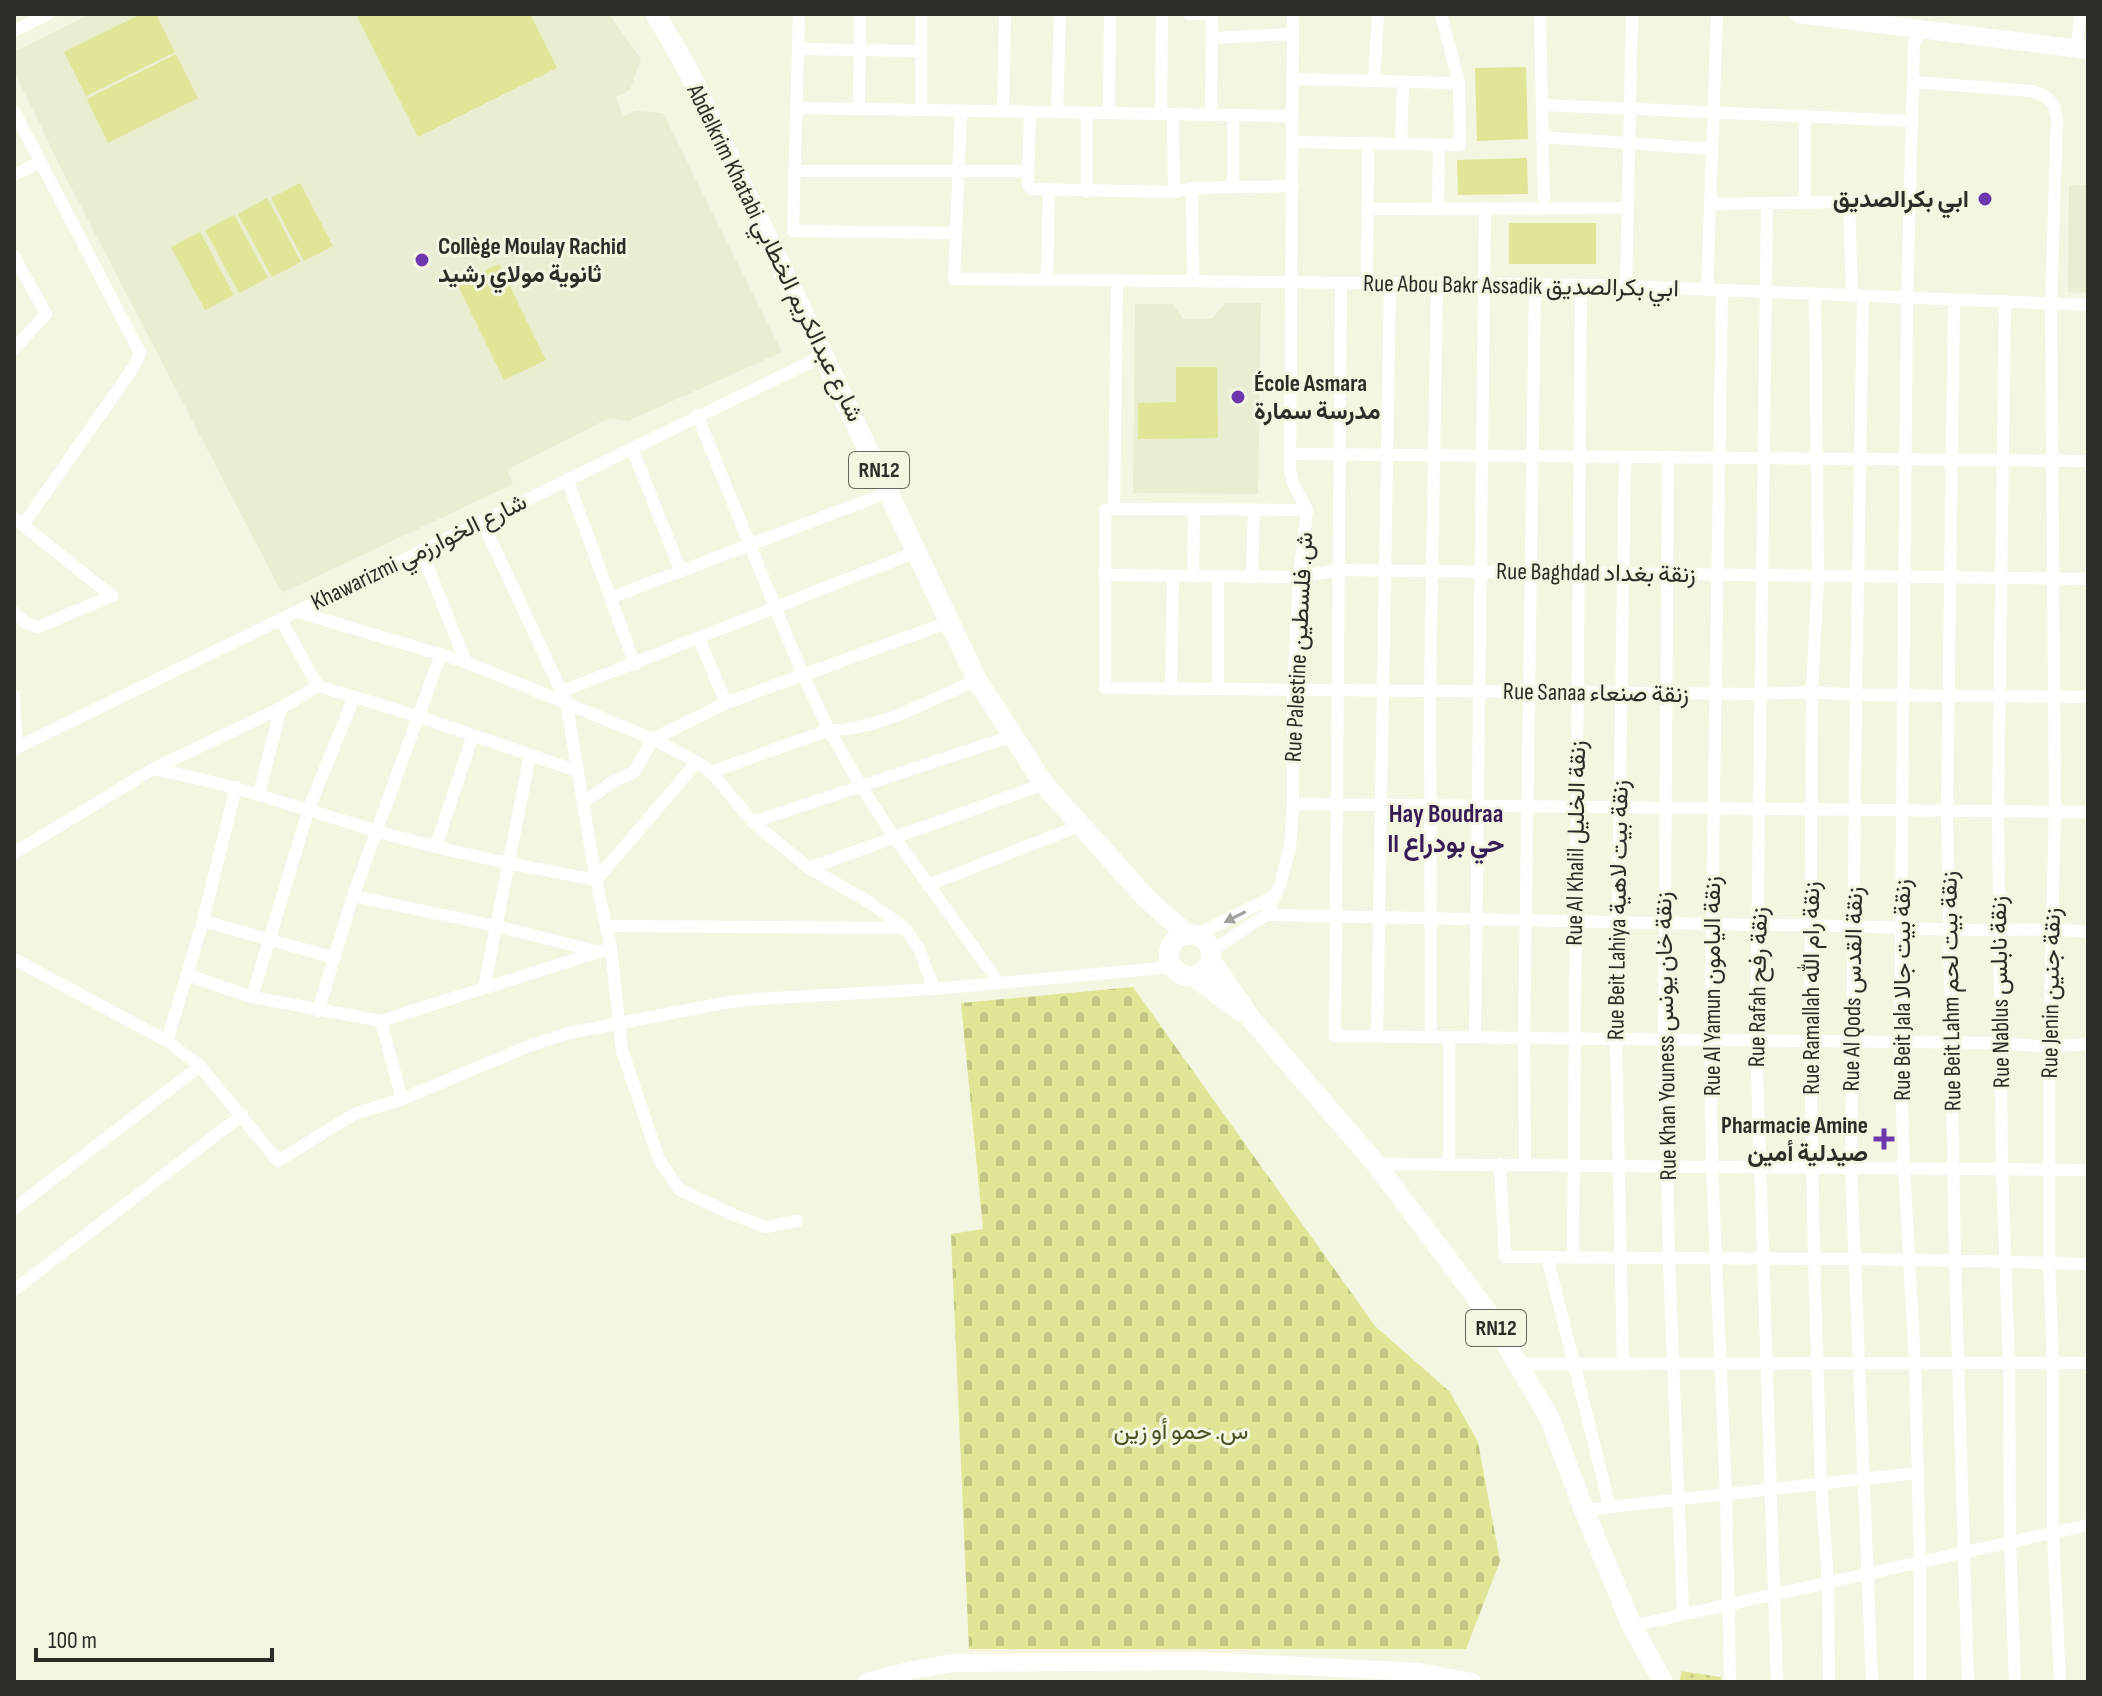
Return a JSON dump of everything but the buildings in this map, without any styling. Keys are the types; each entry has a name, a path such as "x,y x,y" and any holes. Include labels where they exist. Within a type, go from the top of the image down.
{"main road":[{"name":"Abdelkrim Khatabi شارع عبدالكريم الخطابي","path":"656,14 690,74 977,680 1044,784 1079,826 1146,898 1192,935"},
{"path":"1799,14 2083,49"},
{"name":"Abdelkrim Khatabi شارع عبدالكريم الخطابي","path":"1146,898 1172,958"},
{"path":"1172,958 1181,937 1192,935"},
{"name":"RN12","path":"1192,935 1203,938 1252,1020 1376,1164 1488,1313 1550,1419 1632,1626 1663,1682"},
{"path":"1193,976 1201,974 1211,956"},
{"name":"RN12","path":"1172,958 1179,973 1193,976 1252,1020"},
{"path":"867,1682 952,1663 1199,1661 1419,1672 1472,1682"}],"street":[{"path":"15,29 48,14"},
{"path":"799,14 793,231 956,233 961,111"},
{"path":"859,109 860,14"},
{"path":"921,14 921,110"},
{"path":"1003,111 1005,14"},
{"path":"1057,112 1060,14"},
{"path":"1109,113 1110,14"},
{"path":"1162,14 1174,192"},
{"path":"1189,14 1212,14 1211,114"},
{"name":"Rue Palestine ش. فلسطين","path":"1266,915 1287,859 1293,804 1293,690 1299,577 1307,510 1293,483 1290,454 1293,14"},
{"path":"1374,81 1378,14"},
{"path":"1293,142 1460,145 1459,83 1441,14"},
{"path":"1540,14 1544,208"},
{"path":"1626,287 1632,14"},
{"path":"1707,290 1717,14"},
{"path":"2080,14 2083,49"},
{"name":"Rue Beit Jala زنقة بيت جالا","path":"1920,1682 1915,1363 1900,1042 1907,298 1914,43 1922,29"},
{"path":"1212,38 1293,34"},
{"path":"798,49 921,51"},
{"path":"1293,79 1459,83"},
{"path":"1401,144 1403,82"},
{"name":"Rue Jenin زنقة جنين","path":"1913,82 2032,91 2046,96 2053,103 2057,119 2051,303 2055,812 2049,1047 2049,1263 2053,1363 2053,1532 2060,1682"},
{"path":"1542,105 1912,121"},
{"path":"796,108 1293,116"},
{"path":"14,111 140,353 133,368 18,521 112,596 38,627 26,623 14,612"},
{"path":"1030,112 1029,188 1174,192 1192,188 1293,186"},
{"path":"1087,113 1087,192"},
{"path":"1233,115 1233,186"},
{"path":"1805,116 1805,202"},
{"path":"1542,137 1712,149"},
{"path":"1367,283 1368,143"},
{"path":"1438,208 1439,145"},
{"path":"14,175 40,162"},
{"path":"794,171 1028,171"},
{"path":"1192,188 1193,281"},
{"path":"1047,280 1049,190"},
{"path":"1711,204 1910,201"},
{"name":"Rue Al Qods زنقة القدس","path":"1849,202 1858,296 1860,459 1851,1168 1872,1682"},
{"name":"Rue Rafah زنقة رفح","path":"1767,203 1756,1040 1777,1682"},
{"path":"1475,1037 1485,208"},
{"path":"1367,209 1627,208"},
{"name":"Rue Abou Bakr Assadik ابي بكرالصديق","path":"956,233 954,279 1581,285 2088,305"},
{"path":"14,256 46,314 14,349"},
{"path":"1114,509 1117,281"},
{"path":"1341,283 1335,1036 1952,1042 2049,1047 2088,1044"},
{"path":"1377,1036 1390,284"},
{"path":"1431,1037 1430,691 1437,284"},
{"path":"1525,1165 1524,1038 1535,285"},
{"name":"Rue Al Khalil زنقة الخليل","path":"1573,1257 1581,285"},
{"name":"Rue Al Yamun زنقة اليامون","path":"1722,291 1715,575 1710,1040 1730,1682"},
{"name":"Rue Ramallah زنقة رام الله","path":"1815,294 1818,576 1812,692 1810,1042 1829,1682"},
{"name":"Rue Beit Lahm زنقة بيت لحم","path":"1954,300 1948,929 1968,1682"},
{"name":"Rue Nablus زنقة نابلس","path":"2005,301 1998,812 2002,1169 2015,1682"},
{"name":"Khawarizmi شارع الخوارزمي","path":"16,749 825,355"},
{"path":"697,415 803,675 829,730 895,838 999,983"},
{"path":"632,448 681,571"},
{"path":"1290,454 2088,461"},
{"name":"Rue Beit Lahiya زنقة بيت لاهية","path":"1623,1364 1616,1039 1625,457"},
{"name":"Rue Khan Youness زنقة خان يونس","path":"1668,457 1664,1039 1683,1614"},
{"path":"567,479 635,665"},
{"path":"610,598 889,492"},
{"path":"1104,575 1105,510 1307,510"},
{"path":"1193,577 1194,510"},
{"path":"1252,577 1254,510"},
{"path":"482,521 564,696 611,948 622,1050 659,1160 680,1190 752,1223 766,1227 797,1221"},
{"path":"421,550 466,662"},
{"path":"564,696 916,552"},
{"name":"Rue Baghdad زنقة بغداد","path":"1104,575 1299,577 1338,570 2088,579"},
{"name":"Rue Sanaa زنقة صنعاء","path":"1104,575 1105,688 1716,694 1812,692 2088,697"},
{"path":"1171,689 1173,576"},
{"path":"1218,577 1218,689"},
{"path":"298,612 441,654 564,696 697,762 711,772 753,822 809,868 869,902 905,928 919,949 934,989"},
{"path":"281,620 318,686 577,771"},
{"path":"584,802 614,781 634,772 653,739 726,703 949,622"},
{"path":"699,639 726,703"},
{"path":"318,1011 353,896 441,654"},
{"path":"711,772 829,730 846,731 868,726 977,680"},
{"path":"14,853 153,769 281,708 318,686"},
{"path":"14,695 16,749"},
{"path":"252,997 309,808 354,697"},
{"path":"259,793 281,708"},
{"path":"436,846 473,735"},
{"path":"753,822 1012,736"},
{"path":"484,988 530,755"},
{"path":"596,880 697,762"},
{"path":"153,769 259,793 376,831 508,864 596,880"},
{"path":"809,868 1044,784"},
{"path":"167,1041 203,921 236,787"},
{"path":"1293,804 2088,812"},
{"path":"928,885 1079,826"},
{"path":"353,896 496,926 598,952"},
{"path":"1192,935 1273,897"},
{"path":"1211,956 1266,915 2000,930 2051,927 2088,932"},
{"path":"203,921 335,958"},
{"path":"606,926 905,928"},
{"path":"188,975 252,997 381,1021 611,948"},
{"path":"14,959 167,1041 200,1066 278,1161 354,1114 402,1099 529,1046 569,1033 744,1001 999,983 1172,958"},
{"path":"381,1021 402,1099"},
{"path":"1449,1037 1449,1164"},
{"path":"14,1209 200,1066"},
{"path":"14,1290 242,1115"},
{"path":"1376,1164 2088,1170"},
{"path":"1500,1164 1505,1257 1762,1260 1814,1257 1856,1261 2088,1264"},
{"path":"1547,1257 1610,1507"},
{"path":"1517,1364 2088,1363"},
{"path":"1584,1510 1917,1473"},
{"path":"1632,1626 2088,1525"}],"shaded area":[{"name":"Collège Moulay Rachid ثانوية مولاي رشيد","path":"90,14 609,14 641,59 630,90 616,97 623,116 636,111 663,113 782,352 628,421 609,418 507,470 513,484 282,593 61,168 14,71 14,52"},
{"path":"2069,185 2088,185 2088,293 2068,292"},
{"path":"1226,303 1261,303 1258,494 1133,493 1135,304 1173,304 1183,319 1211,319"}],"green space":[{"path":"141,14 156,14 175,52 86,96 64,52"},
{"path":"356,14 530,14 557,68 418,137"},
{"path":"176,54 198,98 108,143 87,99"},
{"path":"1526,67 1528,139 1477,141 1475,68"},
{"path":"1527,158 1528,194 1458,195 1457,160"},
{"path":"300,183 333,246 304,261 271,198"},
{"path":"267,198 301,262 272,277 238,214"},
{"path":"234,215 268,278 239,293 205,230"},
{"path":"1509,223 1596,223 1596,264 1509,264"},
{"path":"200,232 234,295 205,310 171,247"},
{"path":"499,264 546,360 504,380 457,284"},
{"path":"1176,367 1217,367 1218,438 1138,439 1138,403 1176,402"},
{"name":"س. حمو أو زين","path":"1133,987 1375,1326 1450,1392 1478,1442 1500,1561 1466,1649 969,1649 951,1234 983,1229 961,1003"},
{"path":"1681,1671 1721,1677 1721,1682 1680,1682"}],"place":[{"name":"ابي بكرالصديق","path":"1985,199"},
{"name":"Collège Moulay Rachid ثانوية مولاي رشيد","path":"422,260"},
{"name":"École Asmara مدرسة سمارة","path":"1238,397"},
{"name":"Pharmacie Amine صيدلية أمين","path":"1884,1139"}],"district":[{"name":"Hay Boudraa II حي بودراع","path":"1446,829"}]}
